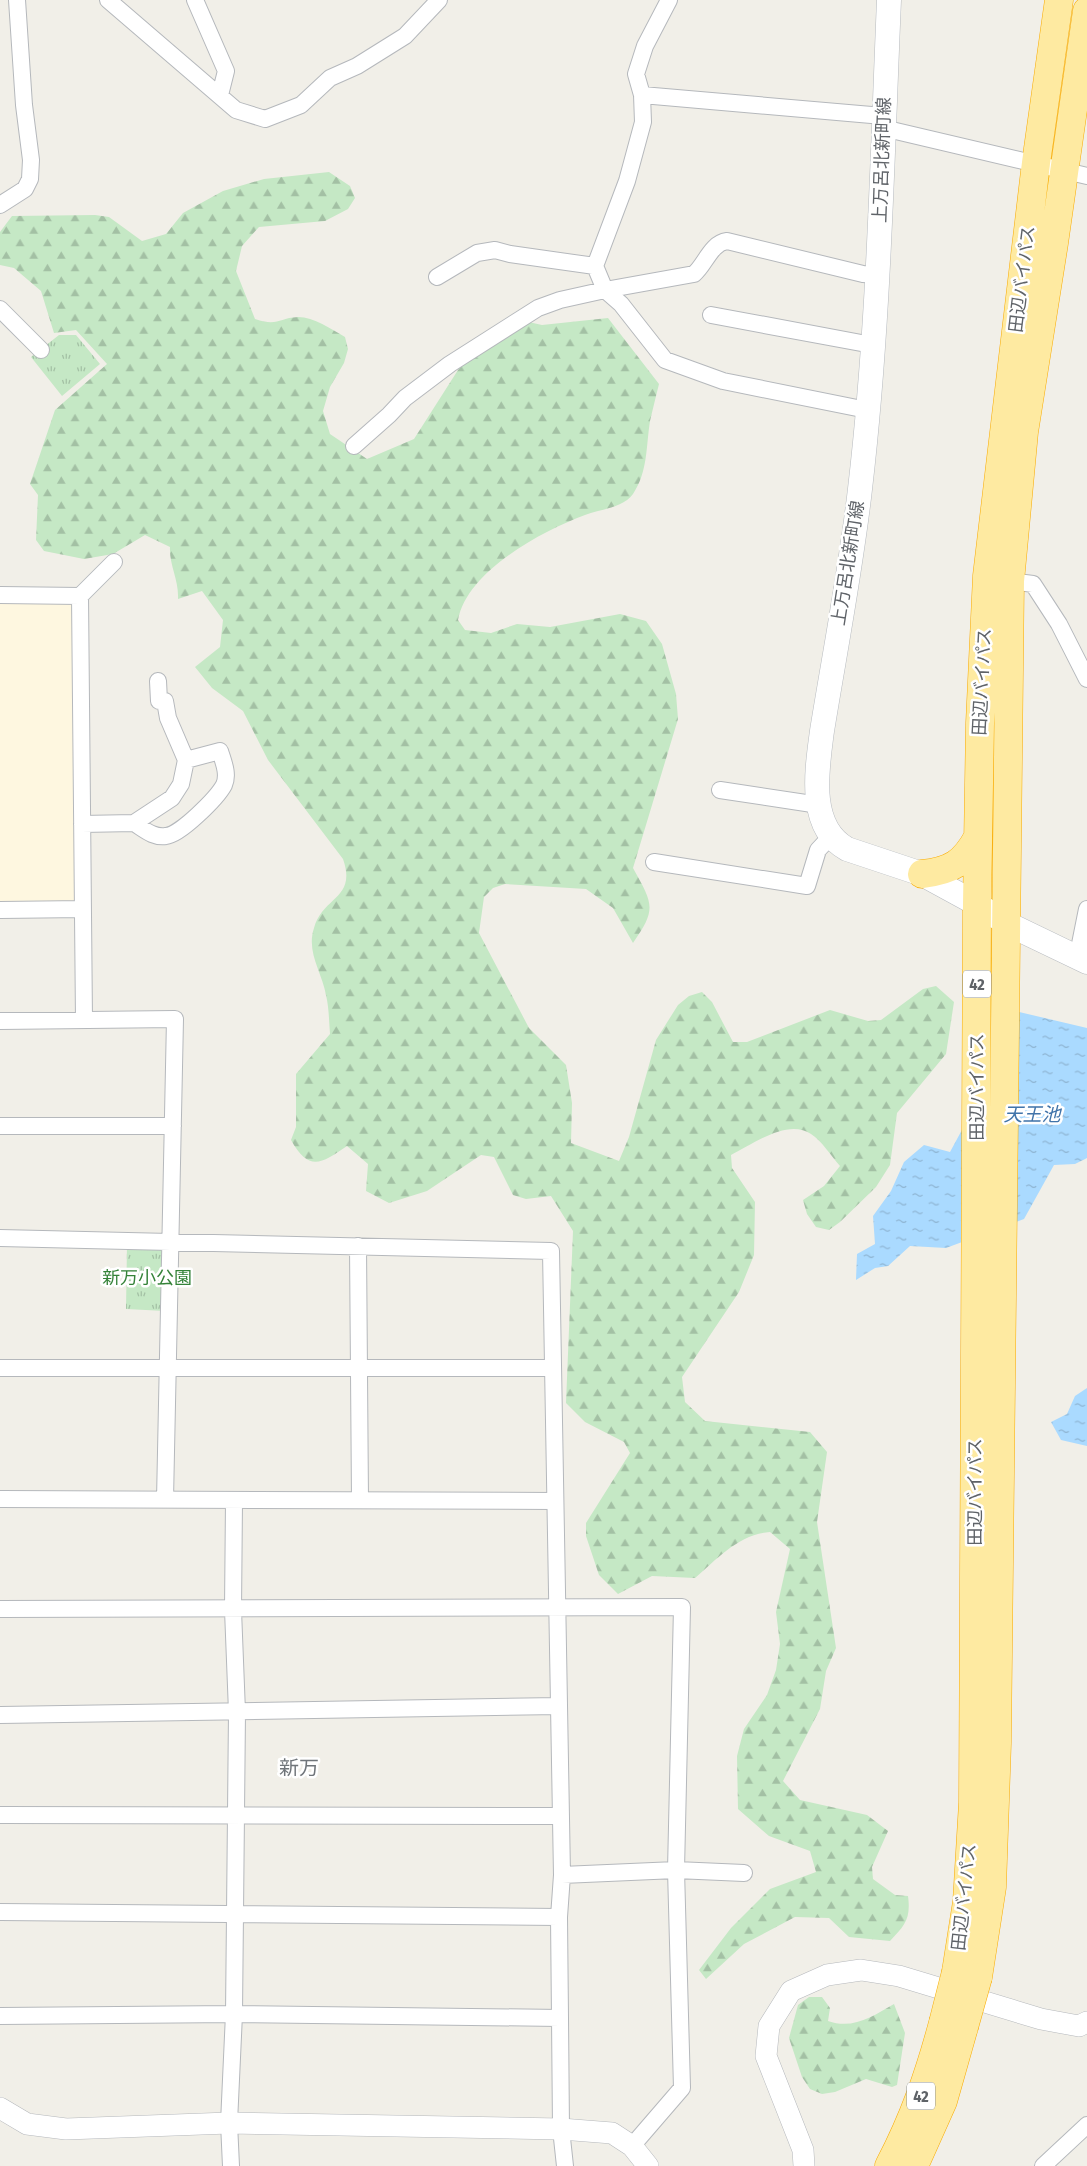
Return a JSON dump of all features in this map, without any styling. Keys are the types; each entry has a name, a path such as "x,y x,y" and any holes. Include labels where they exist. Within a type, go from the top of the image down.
{"highway":[{"name":"田辺バイパス","path":"967,1975 967,1902 973,1803 977,904 980,723 987,576 1036,163 1059,0"},
{"name":"田辺バイパス","path":"914,2166 943,2101 954,2025 992,1887 997,1743 1010,581 1024,432 1076,173 1087,11"},
{"path":"922,874 942,872 954,866 964,858 978,837"},
{"name":"田辺バイパス","path":"889,2166 954,2025"}],"main road":[{"name":"上万呂北新町線","path":"831,836 823,821 819,805 818,766 860,490 883,182 883,122 889,0"},
{"path":"831,836 838,844 847,849 922,874 977,904 1006,923 1082,960"}],"street":[{"path":"0,205 25,189 30,179 31,160 24,105 17,0"},
{"path":"108,0 236,110 265,119 301,105 330,78 356,66 405,36 439,0"},
{"path":"195,0 226,70 220,96"},
{"path":"668,0 645,46 636,74 642,94 643,122 627,181 595,266 605,290 621,304 665,360 723,380 867,410"},
{"path":"642,94 883,122 1076,173"},
{"path":"354,446 405,398 450,364 530,313 560,300 694,274 717,245 727,241 863,274 877,275"},
{"path":"437,277 477,253 494,250 595,266"},
{"path":"0,309 41,350"},
{"path":"711,315 872,344"},
{"path":"84,1020 80,596 114,562"},
{"path":"1010,581 1034,584 1059,624 1087,679"},
{"path":"0,595 80,596"},
{"path":"82,824 134,823 172,798 181,784 186,760 168,718 165,701 159,701 158,681"},
{"path":"134,823 154,836 166,836 179,831 215,797 224,784 226,772 220,751 186,760"},
{"path":"720,790 819,805"},
{"path":"654,862 807,886 818,850 831,836"},
{"path":"0,910 83,909"},
{"path":"1082,960 1087,909"},
{"path":"0,1021 175,1019 165,1500"},
{"path":"0,1126 173,1126"},
{"path":"0,1238 551,1251 562,1875 559,1916 561,2129 565,2166"},
{"path":"358,1246 360,1500"},
{"path":"0,1368 553,1368"},
{"path":"0,1499 555,1501"},
{"path":"231,2166 229,2123 234,2014 237,1712 233,1610 234,1501"},
{"path":"0,1609 233,1610 682,1607 676,1870 682,2088 632,2146"},
{"path":"0,1716 559,1706"},
{"path":"0,1815 561,1816"},
{"path":"562,1875 676,1870 744,1873"},
{"path":"0,1912 559,1916"},
{"path":"804,2166 803,2150 766,2056 769,2026 791,1991 827,1975 861,1970 899,1976 1041,2019 1079,2026 1087,2022"},
{"path":"0,2016 234,2014 560,2018"},
{"path":"0,2108 27,2124 66,2129 229,2123 561,2129 612,2133 632,2146 648,2166"},
{"path":"1043,2166 1087,2125"}],"shaded area":[{"path":"78,598 76,898 69,904 0,904 0,599"}],"green space":[{"path":"329,172 350,186 355,198 348,209 325,221 259,227 242,246 236,271 255,319 273,322 298,317 310,319 345,337 348,349 344,363 330,387 323,411 330,434 367,459 414,439 458,370 492,330 515,319 542,325 608,318 659,384 650,421 644,468 638,486 629,499 618,505 585,515 548,531 509,555 491,569 476,585 464,602 458,620 465,630 491,633 517,624 550,627 620,614 646,621 662,644 676,694 678,719 633,868 645,890 650,906 646,922 633,943 613,908 586,889 505,884 493,888 484,897 479,933 529,1028 566,1065 572,1103 571,1143 619,1161 629,1137 656,1040 678,1005 689,996 702,992 712,1002 733,1042 747,1042 830,1010 868,1021 881,1020 923,989 936,986 954,1002 946,1054 897,1113 890,1165 876,1187 840,1222 829,1230 816,1227 807,1214 803,1200 824,1186 840,1166 815,1137 802,1130 781,1131 760,1139 731,1155 732,1168 755,1202 754,1255 739,1292 682,1377 685,1402 705,1421 810,1432 827,1452 817,1522 836,1648 826,1671 820,1709 783,1781 800,1800 867,1815 888,1831 872,1867 873,1879 895,1895 908,1896 909,1904 906,1921 890,1941 849,1937 829,1918 795,1917 744,1944 706,1979 699,1970 731,1928 770,1889 816,1872 810,1851 769,1836 738,1809 737,1756 744,1729 767,1695 776,1670 780,1644 776,1612 790,1549 770,1532 759,1534 738,1542 695,1578 652,1576 618,1594 599,1575 586,1536 586,1523 630,1453 624,1442 585,1422 566,1403 573,1231 551,1196 526,1199 513,1195 494,1157 481,1155 427,1191 389,1203 366,1191 368,1164 347,1146 330,1157 316,1162 304,1157 298,1150 291,1140 296,1127 296,1074 330,1034 327,1000 313,954 312,937 318,917 342,890 346,882 343,859 268,760 243,711 212,688 195,667 220,647 223,620 202,591 178,599 170,547 145,535 113,554 84,559 44,551 36,540 38,495 30,484 55,410 107,364 76,330 54,333 41,291 14,268 0,265 0,232 12,216 95,215 109,217 142,241 166,234 183,213 223,191 264,179"},
{"path":"59,335 76,335 100,364 62,396 31,357"},
{"name":"新万小公園","path":"127,1245 168,1247 165,1311 126,1309"},
{"path":"809,1997 822,1997 830,2008 828,2021 846,2024 862,2020 894,2004 905,2033 897,2085 892,2087 866,2079 835,2092 822,2094 810,2089 802,2077 789,2038 798,2005"}],"water":[{"name":"天王池","path":"1015,1011 1087,1028 1087,1158 1075,1164 1054,1165 1024,1219 946,1248 910,1246 888,1266 875,1268 856,1280 857,1254 875,1244 873,1216 891,1191 904,1162 924,1145 950,1152 1015,1032"},
{"path":"1087,1388 1087,1446 1061,1440 1051,1422 1067,1414 1075,1396"}],"district":[{"name":"新万","path":"299,1768"}]}
